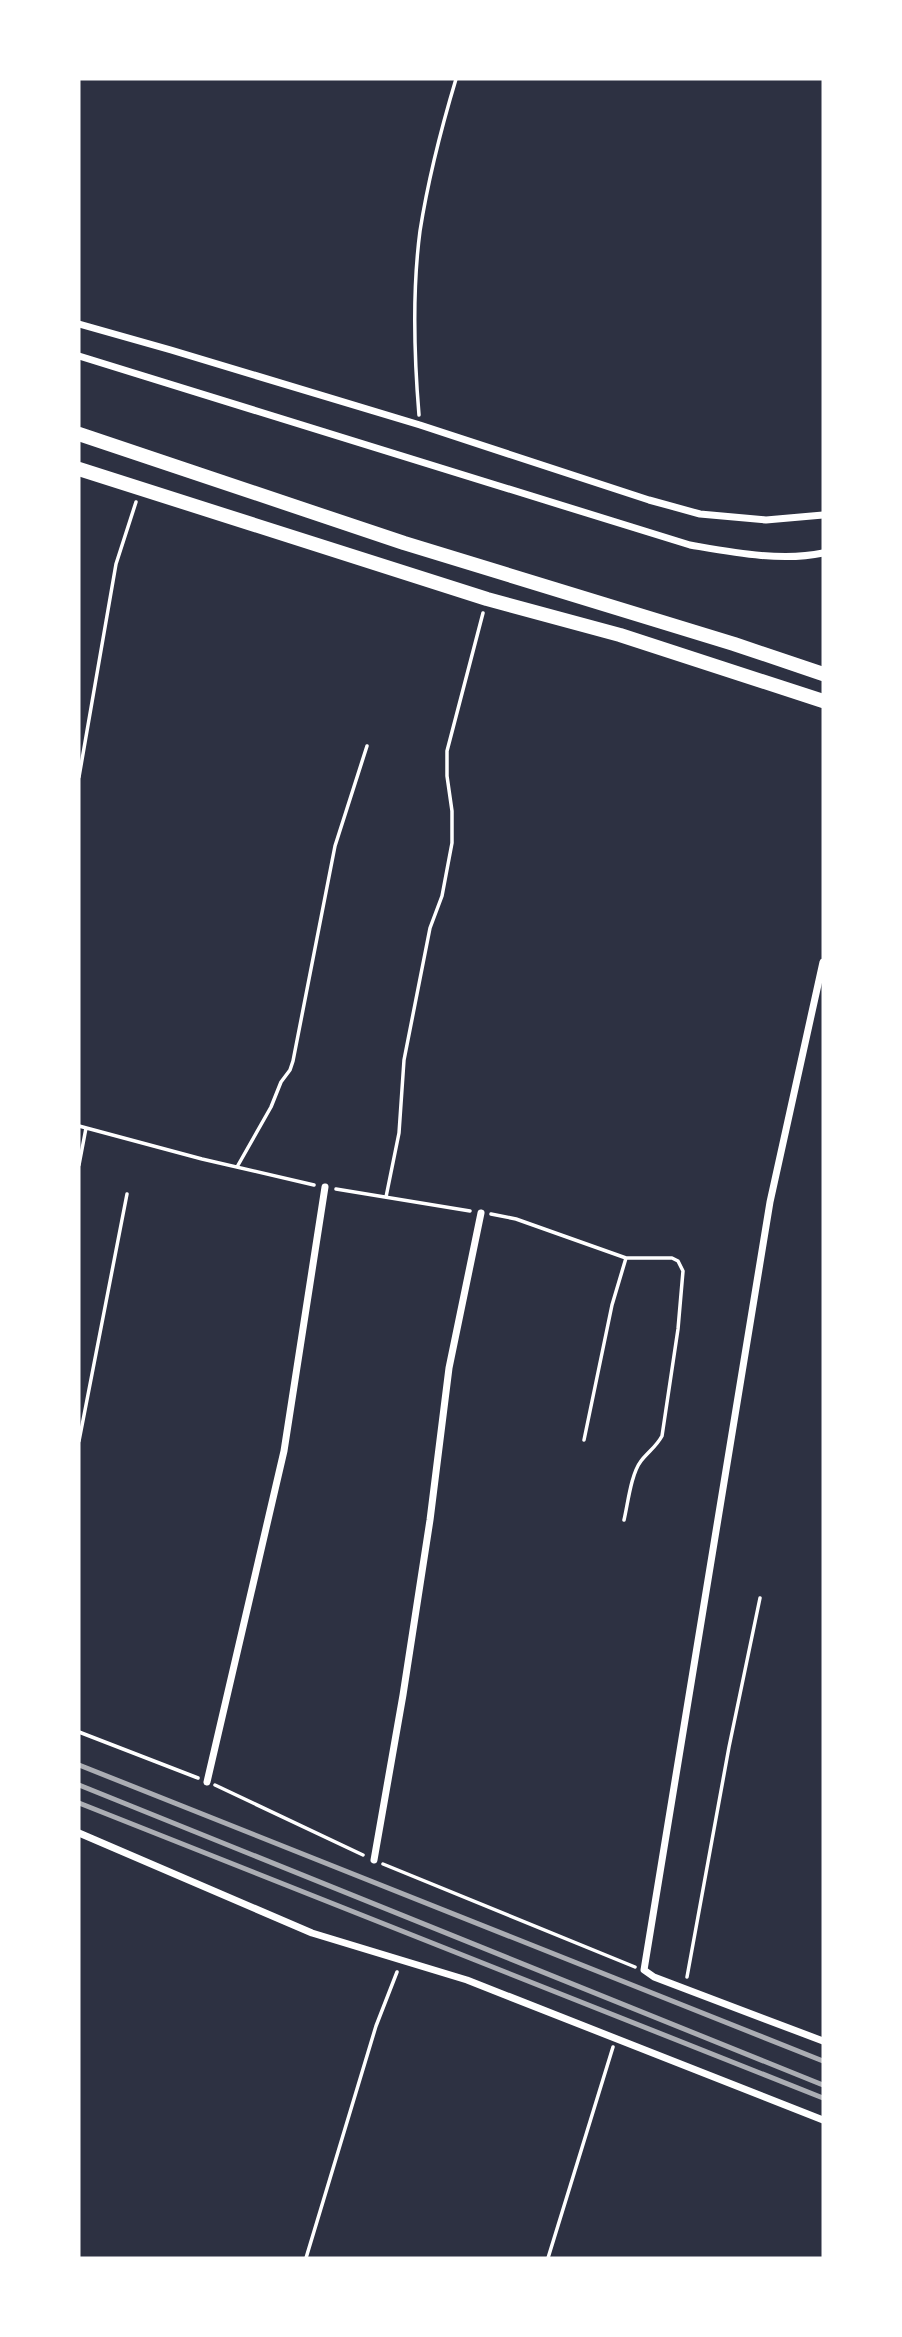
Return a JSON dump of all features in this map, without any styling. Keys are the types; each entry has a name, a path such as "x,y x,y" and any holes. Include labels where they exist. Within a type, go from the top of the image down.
{"highway":[{"path":"79,434 404,543 823,674"},
{"path":"79,469 486,599 620,635 823,701"}],"street":[{"path":"79,324 420,425 649,500 700,514 766,520 823,516"},
{"path":"79,356 690,545 742,554 778,556 823,553"},
{"path":"823,962 770,1202 644,1970 654,1977 823,2041"},
{"path":"207,1782 284,1451 324,1187"},
{"path":"374,1860 415,1614 449,1368 481,1213"},
{"path":"79,1833 312,1933 467,1980 823,2120"}],"path":[{"path":"420,425 414,305 420,233 444,118 456,79"},
{"path":"79,777 116,564 140,488"},
{"path":"386,1197 399,1133 403,1068 409,1034 430,928 442,896 452,843 453,811 447,776 447,751 486,599"},
{"path":"237,1167 293,1061 335,846 367,746"},
{"path":"79,1126 324,1187 516,1219 626,1258 671,1258 678,1261 683,1271 678,1329 662,1436 634,1473 624,1520"},
{"path":"79,1165 86,1128"},
{"path":"79,1441 127,1194"},
{"path":"584,1440 612,1305 626,1258"},
{"path":"685,1989 729,1747 760,1598"},
{"path":"79,1732 207,1782 374,1860 644,1970"},
{"path":"306,2258 376,2026 402,1960"},
{"path":"548,2258 615,2039"}],"railway":[{"path":"79,1765 823,2061"},
{"path":"79,1785 823,2085"},
{"path":"79,1803 823,2098"}]}
